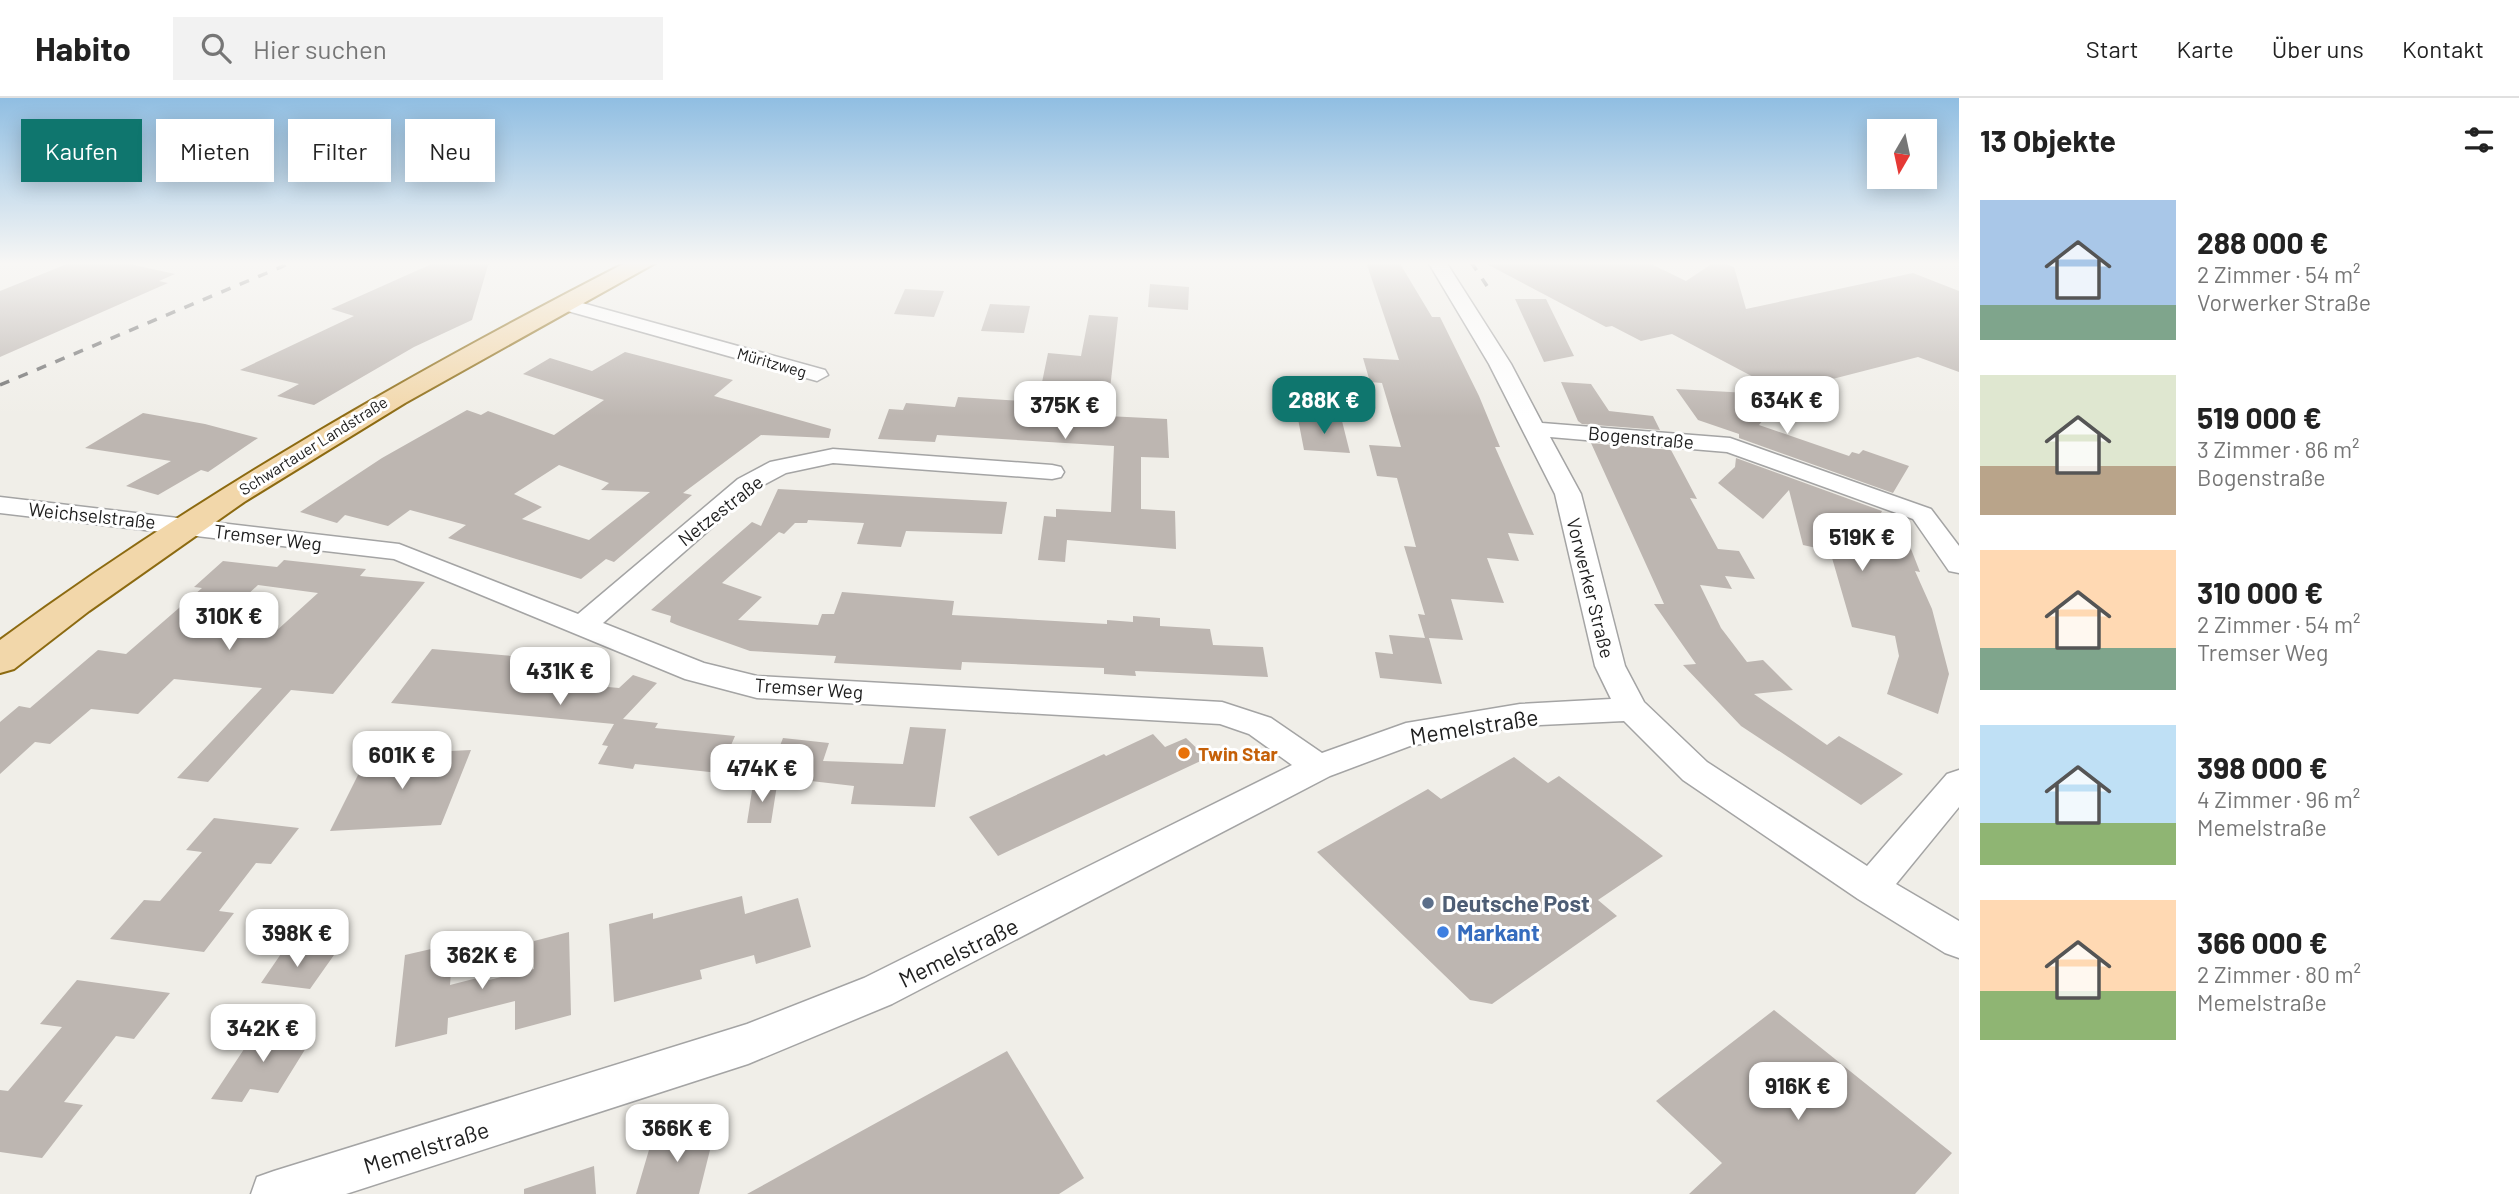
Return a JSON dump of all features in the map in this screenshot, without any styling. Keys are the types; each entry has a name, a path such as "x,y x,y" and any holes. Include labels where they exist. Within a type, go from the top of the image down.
{"main road":[{"name":"Schwartauer Landstraße","path":"0,660 185,526 311,444 547,313"}],"street":[{"name":"Müritzweg","path":"597,313 817,375"},
{"name":"Vorwerker Straße","path":"1468,313 1537,429 1569,494 1610,666 1632,709 1695,771 1871,888 1959,941"},
{"name":"Bogenstraße","path":"1537,429 1730,445 1959,525"},
{"name":"Netzestraße","path":"583,625 747,484 779,467 833,456 1052,472"},
{"name":"Weichselstraße","path":"0,505 185,526"},
{"path":"1922,514 1959,565"},
{"name":"Tremser Weg","path":"185,526 399,552 696,672 757,687 1222,713 1260,726 1318,767"},
{"name":"Memelstraße","path":"274,1194 761,1039 878,991 983,940 1318,767 1406,735 1520,715 1632,709"},
{"path":"1871,888 1959,783"}],"building":[{"path":"0,313 100,313 0,357"},
{"path":"345,313 474,313 472,320 414,347 314,405 277,396 299,384 240,370 354,316"},
{"path":"894,313 935,313 934,317"},
{"path":"987,313 1028,313 1024,333 981,331"},
{"path":"1383,313 1430,313 1432,317 1440,317 1479,396 1500,447 1495,447 1534,535 1508,533 1519,561 1487,558 1504,603 1451,599 1463,640 1429,638 1442,684 1380,678 1375,652 1393,654 1389,635 1425,638 1418,614 1425,615 1404,546 1416,547 1397,478 1377,476 1369,445 1401,447 1382,383 1370,382 1363,358 1399,360"},
{"path":"1522,313 1553,313 1574,356 1544,362"},
{"path":"1580,313 1959,313 1959,372 1918,357 1782,392 1672,334 1641,341 1612,326 1606,327"},
{"path":"1089,315 1118,317 1107,416 1167,419 1169,458 1141,457 1141,509 1175,511 1176,549 1067,540 1065,562 1038,560 1044,516 1056,517 1056,509 1111,512 1114,446 937,435 935,442 878,439 889,409 903,410 906,403 955,407 958,397 1038,402 1048,353 1081,356"},
{"path":"625,352 733,380 714,396 831,429 829,438 761,435 683,493 692,495 614,562 606,559 581,579 448,538 466,525 410,510 388,526 345,515 337,523 300,512 382,458 467,410 481,415 488,411 554,435 604,400 523,374 550,358 592,371","holes":["559,465 609,483 601,490 650,492 589,540 522,519 542,507 514,494"]},
{"path":"1561,382 1591,384 1609,411 1653,416 1660,430 1582,424 1578,421"},
{"path":"1676,389 1783,395 1759,425 1849,456 1852,452 1859,454 1863,450 1909,466 1893,493 1739,438 1739,434 1698,420"},
{"path":"143,413 205,424 258,438 208,472 201,470 158,495 126,486 171,461 85,448"},
{"path":"1298,419 1342,421 1350,453 1304,450"},
{"path":"1591,443 1671,450 1697,499 1690,498 1718,549 1739,551 1755,579 1725,576 1732,589 1700,585 1721,628 1747,662 1763,660 1793,690 1754,694 1827,745 1839,736 1903,774 1861,805 1741,726 1683,665 1696,664 1654,604 1664,604"},
{"path":"1736,458 1882,511 1879,517 1902,526 1920,572 1915,571 1932,609 1949,674 1938,714 1887,694 1899,656 1895,636 1852,627 1830,551 1803,545 1789,490 1763,519 1718,483 1735,467"},
{"path":"778,489 1007,502 1002,534 906,531 901,547 857,544 864,523 808,520 807,523 795,523 784,534 779,532 722,583 762,597 738,620 818,625 822,614 834,614 842,592 954,601 952,615 1107,624 1107,620 1133,622 1133,616 1160,618 1160,626 1210,629 1213,645 1263,647 1268,677 1135,671 1136,676 1104,674 1104,668 962,662 961,670 834,663 836,656 750,651 677,625 670,622 671,616 651,610 752,522 761,526"},
{"path":"284,560 366,569 360,576 425,582 333,694 291,690 208,782 177,778 262,688 174,679 138,714 91,709 50,744 35,742 0,774 0,722 19,706 30,708 98,650 126,654 202,588 194,587 223,561 277,567","holes":["258,585 318,593 275,632 214,626"]},
{"path":"432,649 546,659 532,680 619,688 633,675 657,683 623,719 658,723 655,728 735,736 719,773 635,764 633,769 598,764 608,746 602,745 614,724 391,703"},
{"path":"910,727 946,729 935,807 851,804 854,786 768,776 783,738 829,743 823,761 903,764"},
{"path":"1153,734 1165,747 1186,738 1207,758 998,856 969,817 1104,754 1106,756"},
{"path":"471,750 441,825 330,831 368,755"},
{"path":"1514,757 1548,783 1559,776 1663,856 1598,900 1617,916 1492,1004 1470,1000 1317,852 1428,789 1441,799"},
{"path":"753,784 777,785 771,823 747,823"},
{"path":"214,818 299,828 271,864 256,863 219,911 234,913 204,952 110,939 144,900 160,901 202,852 186,850"},
{"path":"742,896 745,914 798,898 811,947 756,964 754,955 700,970 702,979 614,1002 609,924 653,913 653,919"},
{"path":"569,932 571,1015 515,1030 515,1001 448,1018 447,1034 395,1047 405,955 453,944 450,985 489,975 489,980 534,969 534,941"},
{"path":"285,948 334,955 310,989 261,983"},
{"path":"77,980 170,993 134,1039 116,1036 64,1102 83,1105 42,1158 0,1152 0,1090 8,1091 62,1027 40,1024"},
{"path":"1774,1010 1952,1153 1915,1194 1689,1194 1722,1163 1656,1101"},
{"path":"258,1028 314,1035 278,1093 250,1089 242,1102 211,1099"},
{"path":"1007,1051 1084,1178 1059,1194 747,1194"},
{"path":"716,1126 699,1194 636,1194 651,1143"},
{"path":"594,1166 596,1194 524,1194 524,1189"}],"railway":[{"path":"0,385 171,313"}],"place":[{"name":"Twin Star","path":"1184,753"},
{"name":"Deutsche Post","path":"1428,903"},
{"name":"Markant","path":"1443,932"}]}
